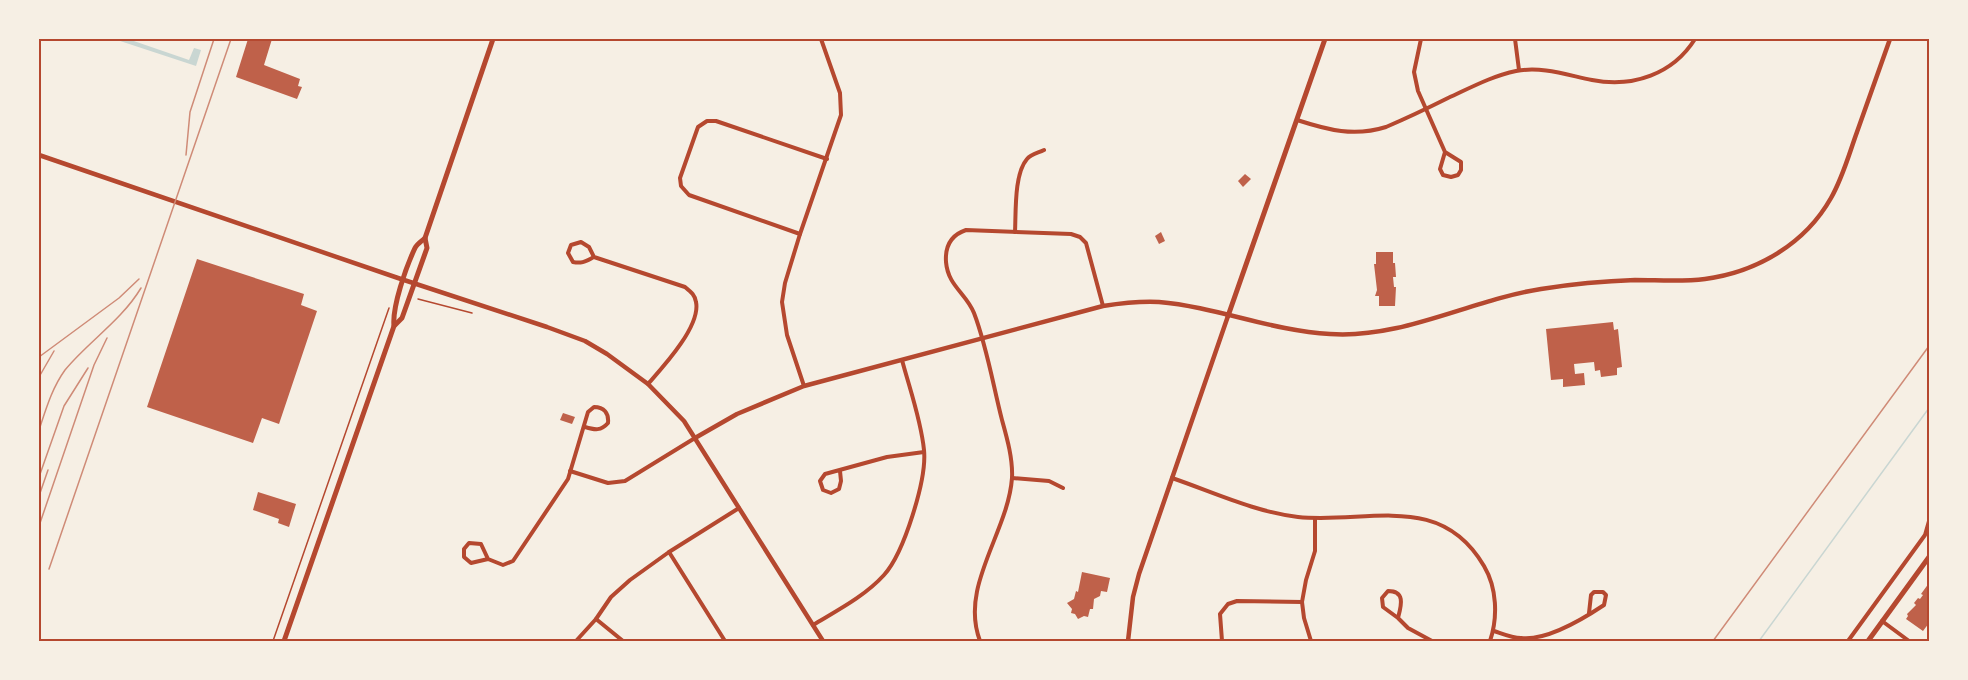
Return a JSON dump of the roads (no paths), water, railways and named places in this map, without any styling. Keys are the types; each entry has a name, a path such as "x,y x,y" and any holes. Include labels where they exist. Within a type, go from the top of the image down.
{"main road":[{"path":"394,327 393,314 404,280 416,246 425,238 493,39"},
{"path":"1228,316 1325,39"},
{"path":"284,641 394,327 402,318 427,248 425,238"},
{"path":"1868,641 1929,557"}],"street":[{"path":"804,386 787,336 782,311 785,282 841,116 840,93 821,39"},
{"path":"1422,39 1414,72 1418,91 1445,152 1461,162 1458,175 1451,177 1443,175 1440,169 1445,152"},
{"path":"1515,39 1519,70"},
{"path":"1297,120 1340,132 1356,133 1386,127 1497,76 1519,70 1552,71 1593,81 1617,83 1635,81 1668,69 1690,48 1695,39"},
{"path":"570,471 608,483 625,481 745,410 804,386 1103,306 1125,303 1162,303 1304,331 1358,334 1405,326 1477,304 1540,290 1632,280 1704,279 1734,274 1755,266 1788,247 1805,233 1826,207 1842,176 1890,39"},
{"path":"800,234 689,195 684,191 680,178 698,127 707,121 716,121 827,159"},
{"path":"1014,232 1020,173 1024,162 1030,156 1044,150"},
{"path":"39,155 414,284 504,312 585,341 607,354 648,384 675,410 823,641"},
{"path":"981,641 975,626 974,605 1006,506 1012,478 1010,450 973,312 951,282 946,260 948,246 957,233 966,230 1071,234 1080,237 1086,243 1103,306"},
{"path":"594,257 589,247 582,242 576,242 568,248 573,262 581,263 594,257 685,287 693,293 697,303 691,326 681,345 648,384"},
{"path":"1128,641 1133,597 1139,574 1228,316"},
{"path":"813,625 870,589 886,573 894,560 913,512 922,481 924,452 902,360"},
{"path":"488,559 481,544 469,543 464,549 466,560 471,563 488,559 504,565 513,561 560,494 591,409 598,407 606,411 608,423 603,428 585,427"},
{"path":"840,471 840,489 831,493 823,490 820,481 825,474 878,459 924,452"},
{"path":"1012,478 1049,481 1063,488"},
{"path":"1172,478 1267,511 1299,517 1406,515 1425,518 1444,526 1455,532 1478,555 1487,570 1496,612 1494,631 1490,641"},
{"path":"576,641 617,591 669,552 739,508"},
{"path":"1311,641 1302,602 1315,551 1316,518"},
{"path":"1848,641 1925,535 1929,521"},
{"path":"669,552 725,641"},
{"path":"1398,618 1402,602 1400,596 1394,591 1388,591 1382,598 1382,603 1388,612 1408,628 1432,641"},
{"path":"1494,631 1520,638 1540,637 1558,631 1589,613 1604,604 1606,595 1603,592 1594,592 1589,613"},
{"path":"1222,641 1220,614 1228,604 1237,601 1302,602"},
{"path":"596,619 623,641"},
{"path":"1882,621 1909,641"}],"waterway":[{"path":"1759,641 1929,408"}],"railway":[{"path":"186,155 190,112 214,39"},
{"path":"49,569 231,39"},
{"path":"39,357 119,298 139,279"},
{"path":"39,430 53,391 65,370 124,311 141,288"},
{"path":"39,526 94,365 107,338"},
{"path":"1713,641 1929,346"},
{"path":"39,377 54,351"},
{"path":"39,477 64,406 88,368"},
{"path":"39,496 48,470"}]}
